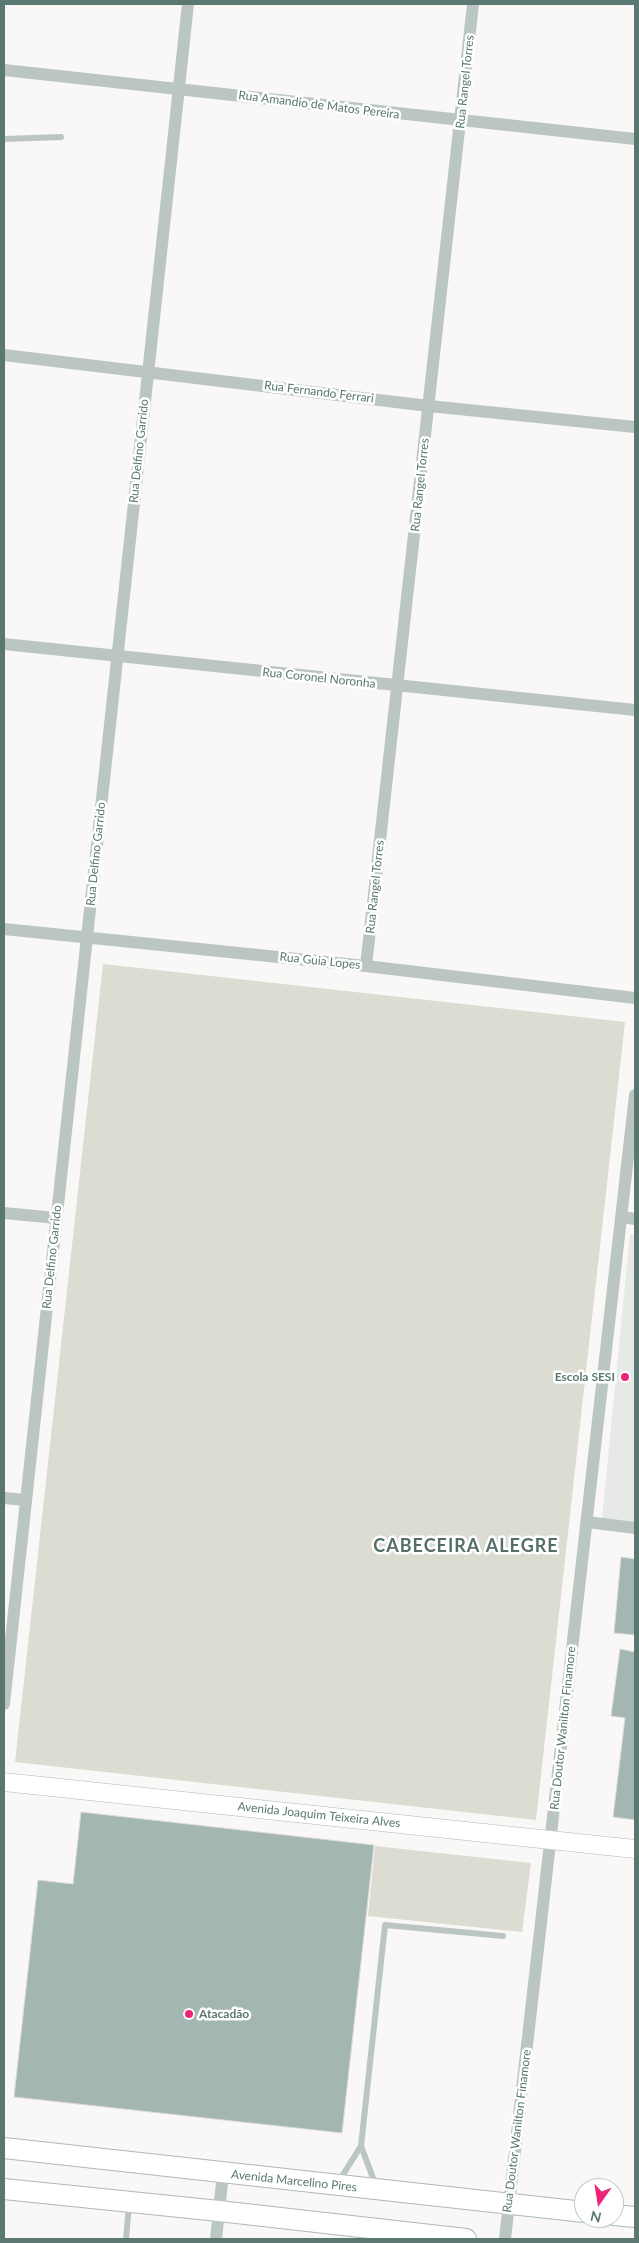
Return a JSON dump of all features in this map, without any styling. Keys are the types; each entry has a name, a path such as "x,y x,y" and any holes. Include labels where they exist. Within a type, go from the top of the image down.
{"main road":[{"name":"Avenida Marcelino Pires","path":"4,2148 574,2211"},
{"path":"4,2189 219,2210 466,2239"}],"street":[{"name":"Rua Delfino Garrido","path":"4,1704 188,4"},
{"name":"Rua Rangel Torres","path":"366,966 473,4"},
{"name":"Rua Amandio de Matos Pereira","path":"4,70 635,139"},
{"name":"Rua Fernando Ferrari","path":"4,355 429,406 635,427"},
{"name":"Rua Coronel Noronha","path":"4,644 635,710"},
{"name":"Rua Guia Lopes","path":"4,929 366,966 635,998"},
{"name":"Rua Doutor Wanilton Finamore","path":"505,2239 587,1522 629,1218 635,1095"},
{"path":"4,1213 56,1218"},
{"path":"4,1498 26,1500"},
{"path":"587,1522 635,1528"},
{"name":"Avenida Joaquim Teixeira Alves","path":"4,1782 635,1849"},
{"path":"216,2239 223,2173"}],"lane":[{"path":"4,139 61,137"},
{"path":"377,2190 361,2146 385,1925 503,1936"},
{"path":"335,2186 361,2146"},
{"path":"126,2239 130,2202"}],"shaded area":[{"path":"103,964 625,1022 536,1820 15,1762"},
{"name":"Escola SESI","path":"630,1234 635,1235 635,1522 602,1519"},
{"path":"375,1846 531,1863 522,1932 368,1916"}],"building":[{"path":"621,1557 635,1559 635,1635 614,1633"},
{"path":"620,1649 635,1652 635,1820 613,1817 625,1718 611,1716"},
{"name":"Atacadão","path":"81,1812 374,1845 342,2133 14,2097 38,1880 73,1884"}],"place":[{"name":"Escola SESI","path":"625,1377"},
{"name":"Atacadão","path":"189,2014"}],"district":[{"name":"CABECEIRA ALEGRE","path":"466,1546"}]}
